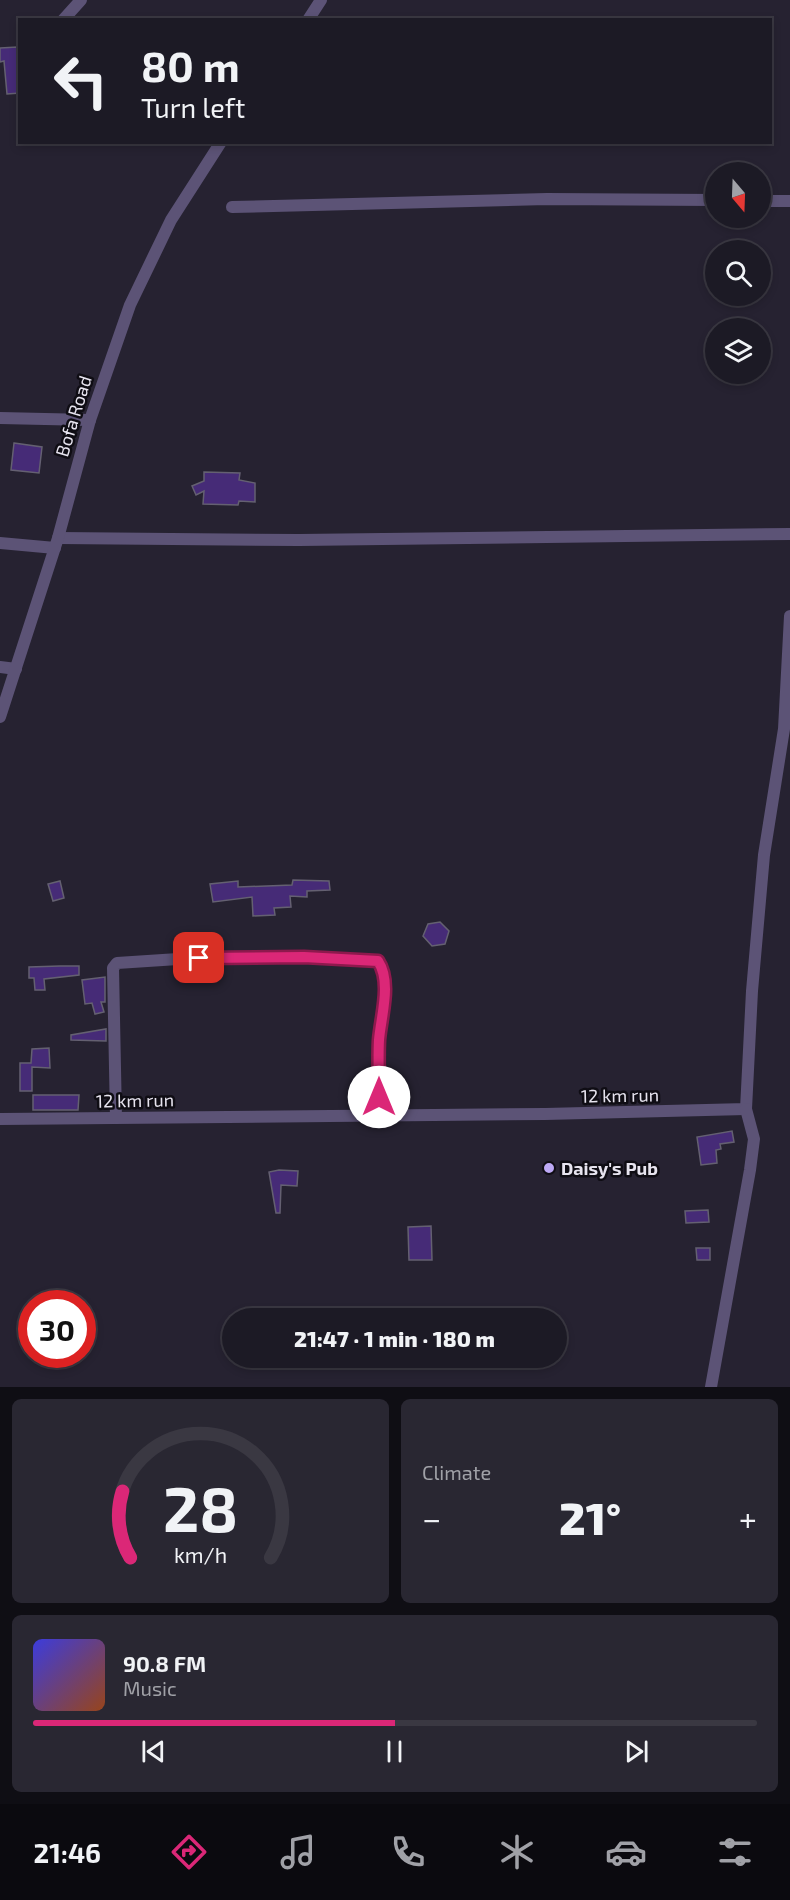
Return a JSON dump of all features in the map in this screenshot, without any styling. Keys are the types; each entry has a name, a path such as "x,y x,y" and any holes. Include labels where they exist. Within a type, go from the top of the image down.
{"street":[{"path":"65,18 81,0"},
{"path":"309,18 321,0"},
{"name":"Bofa Road","path":"0,717 56,543 90,420 130,305 154,253 188,191 220,144"},
{"path":"232,207 537,200 705,200"},
{"path":"771,201 790,201"},
{"path":"0,418 90,420"},
{"path":"0,543 790,534"},
{"path":"711,1387 754,1139 746,1109 751,1002 763,871 785,762 784,729 790,616"},
{"path":"0,667 16,669"},
{"path":"116,1118 113,968 117,963 156,959 304,957 378,961 382,968 384,991 379,1042 379,1116"},
{"name":"12 km run","path":"0,1119 379,1116 746,1109"}],"building":[{"path":"17,47 18,93 7,94 4,61 0,62 0,48"},
{"path":"14,443 42,447 39,473 11,470"},
{"path":"204,472 240,473 239,480 255,483 255,502 239,501 238,505 203,504 204,491 196,495 192,486 204,481"},
{"path":"293,880 329,881 330,890 307,891 307,897 290,896 291,907 274,908 275,915 253,916 252,897 213,902 210,884 238,881 238,887 292,885"},
{"path":"60,881 64,898 53,901 48,884"},
{"path":"440,922 449,931 445,944 432,946 423,936 428,924"},
{"path":"79,966 79,975 44,979 45,990 35,990 34,978 29,978 29,967"},
{"path":"105,977 105,1002 101,1002 104,1012 95,1014 92,1003 85,1004 82,980"},
{"path":"106,1029 106,1041 71,1040 71,1035"},
{"path":"49,1048 50,1068 32,1067 32,1091 20,1091 20,1063 31,1063 32,1049"},
{"path":"33,1095 79,1095 78,1110 33,1110"},
{"path":"732,1131 734,1142 720,1144 721,1149 716,1150 717,1163 701,1165 697,1137"},
{"path":"298,1171 297,1186 281,1185 280,1213 276,1213 269,1172"},
{"path":"708,1210 709,1222 686,1223 685,1211"},
{"path":"431,1226 432,1260 409,1260 408,1227"},
{"path":"696,1248 710,1248 710,1260 697,1260"}],"place":[{"name":"Daisy's Pub","path":"549,1168"}],"route":[{"path":"199,958 304,957 378,961 384,976 379,1042 379,1097"}]}
